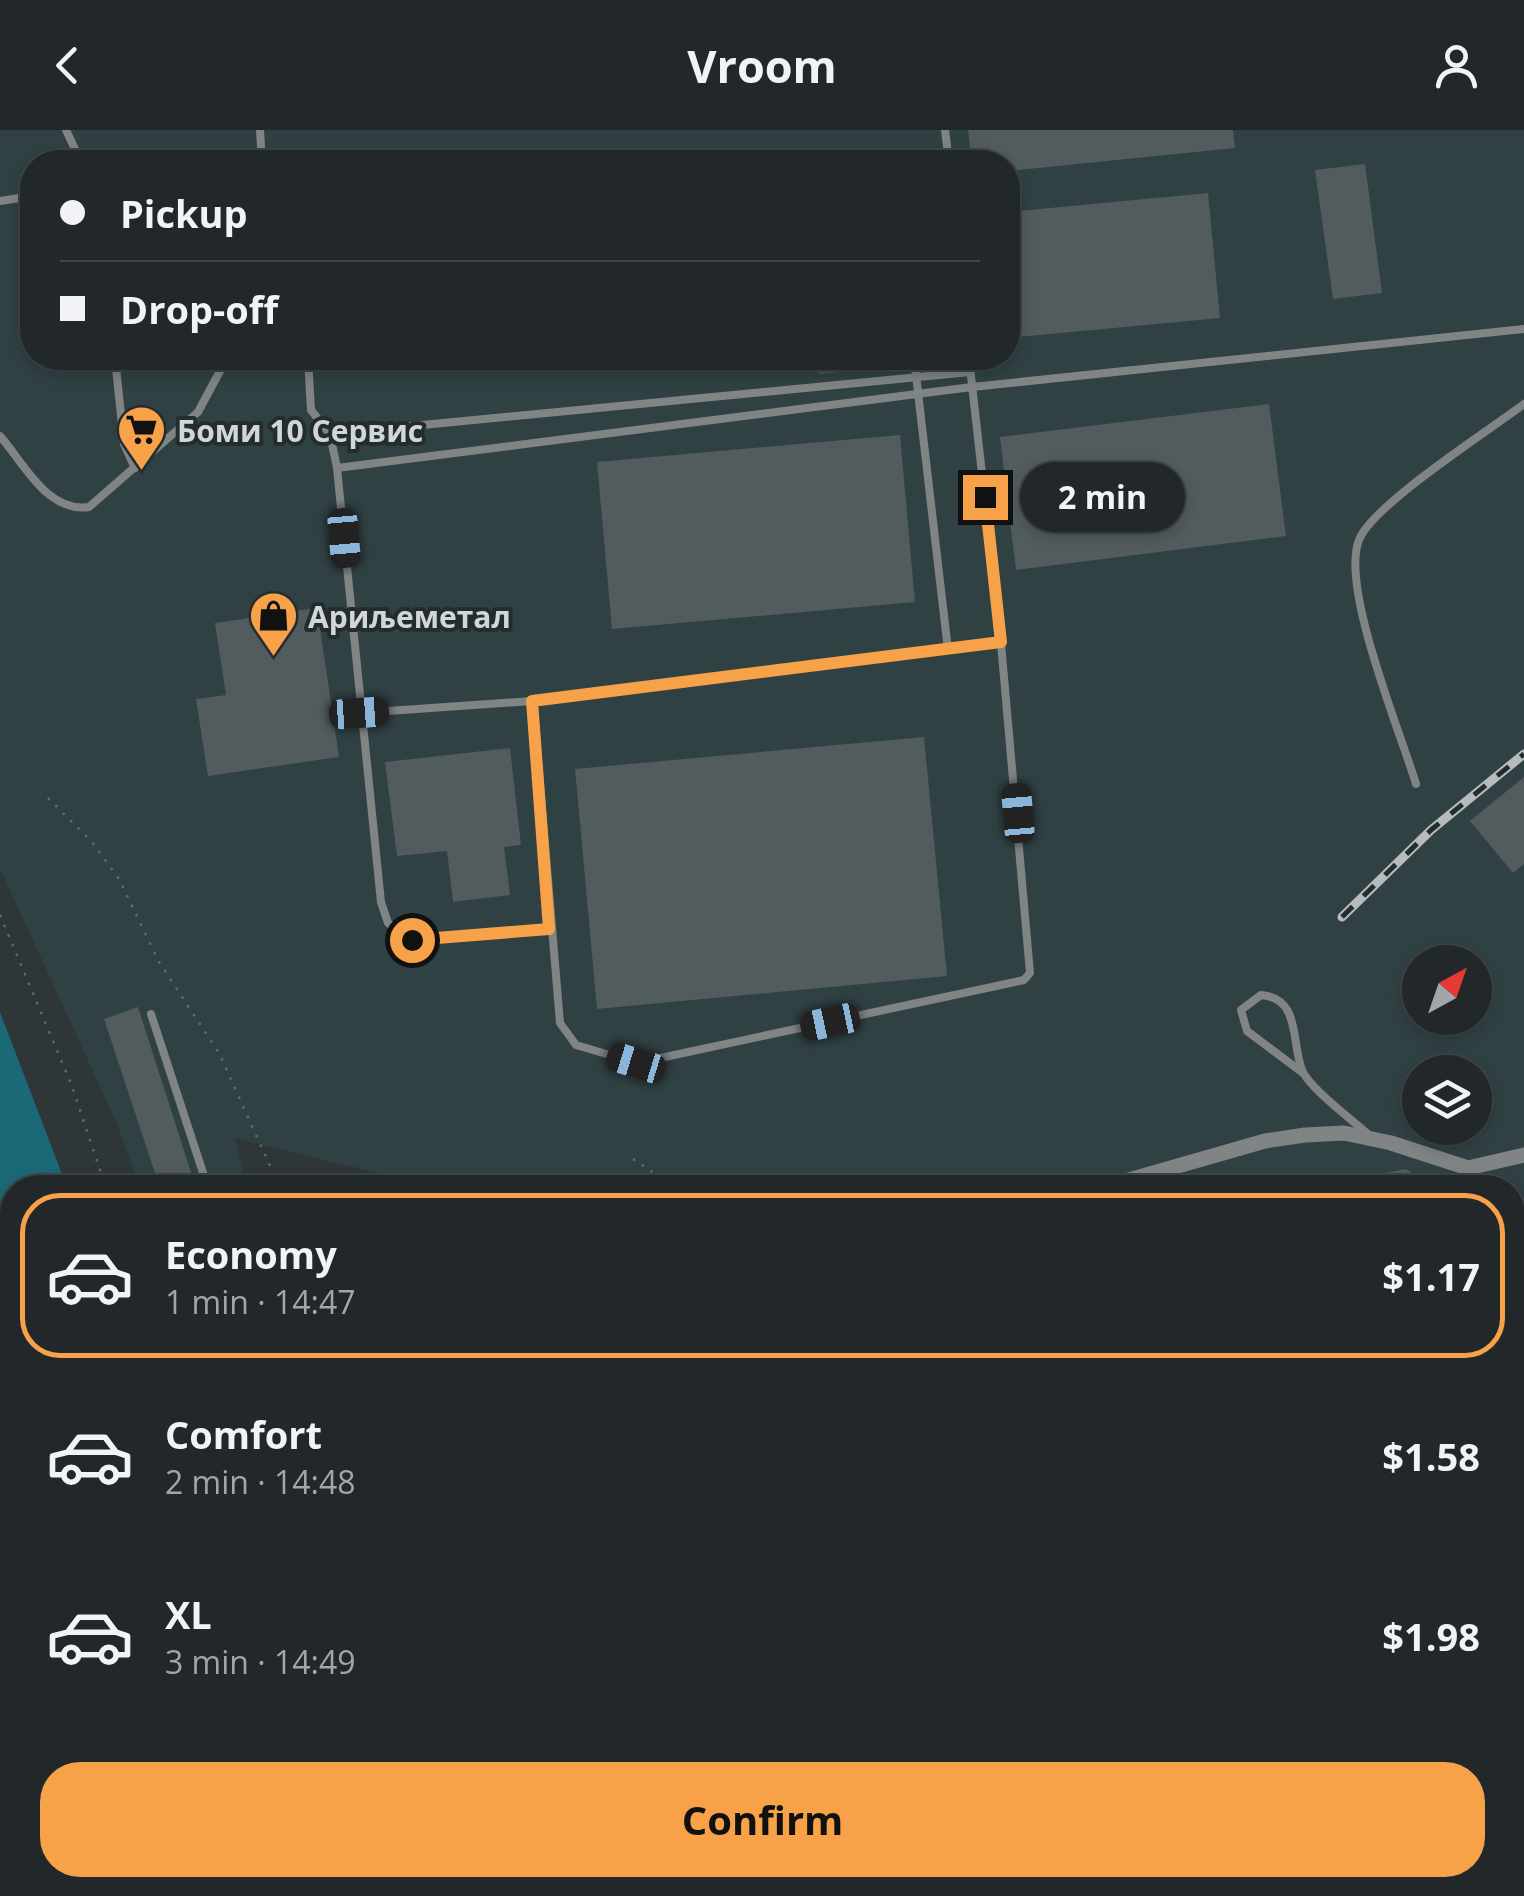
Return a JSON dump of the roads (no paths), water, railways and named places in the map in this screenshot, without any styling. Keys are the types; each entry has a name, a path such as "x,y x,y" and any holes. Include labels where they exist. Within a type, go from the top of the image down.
{"street":[{"path":"1147,1175 1265,1141 1344,1134 1468,1168 1524,1154"},
{"path":"1466,1175 1468,1168"}],"lane":[{"path":"338,468 972,388 1524,329"},
{"path":"116,370 124,444 135,468"},
{"path":"0,436 48,494 70,507 89,507 198,412 221,370"},
{"path":"308,370 310,410 330,434 338,468 359,713 381,902 388,923 412,940 549,929"},
{"path":"916,370 948,650"},
{"path":"330,434 970,372 1032,966 1024,980 636,1063 576,1045 560,1023 532,701"},
{"path":"1416,784 1354,586 1358,539 1381,511 1524,404"},
{"path":"359,713 532,701 1001,642"},
{"path":"1303,1072 1292,1016 1283,1003 1261,994 1248,1001 1241,1010 1247,1030 1303,1072 1373,1139"},
{"path":"151,1014 204,1175"}],"railway":[{"path":"1342,917 1431,830 1524,754"}],"place":[{"name":"Боми 10 Сервис","path":"142,472"},
{"name":"Ариљеметал","path":"273,658"}]}
